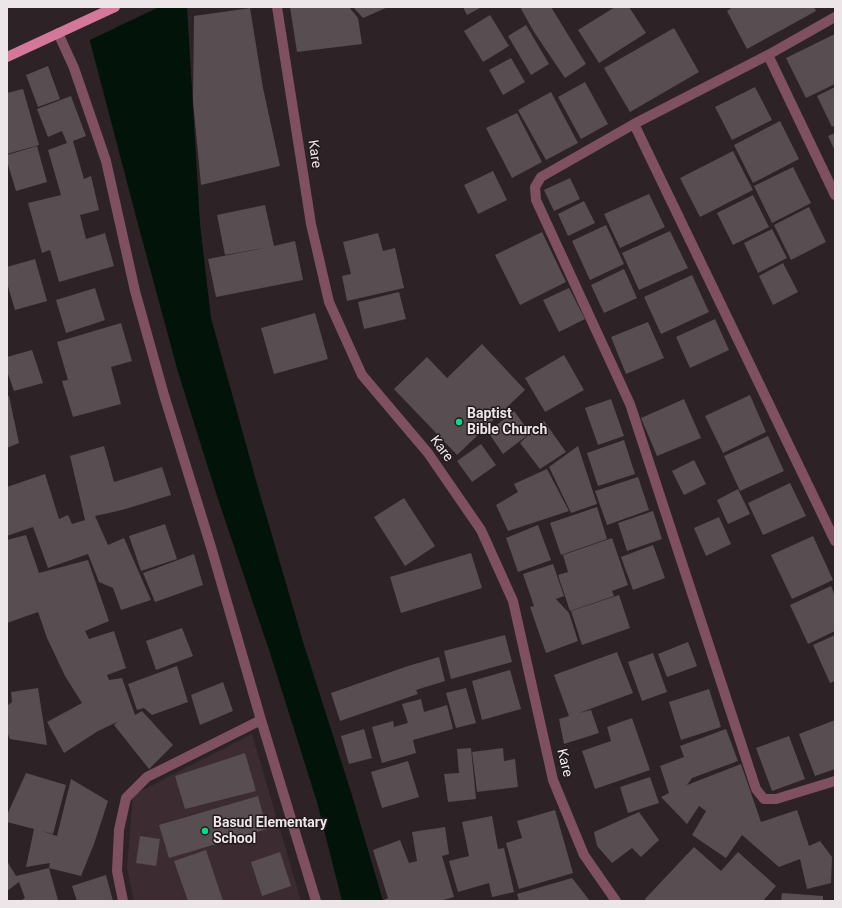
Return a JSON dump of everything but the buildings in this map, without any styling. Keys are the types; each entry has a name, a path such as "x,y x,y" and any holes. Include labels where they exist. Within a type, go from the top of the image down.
{"main road":[{"path":"7,57 115,7"}],"street":[{"name":"Kare","path":"277,7 310,224 329,302 362,375 428,453 481,530 513,601 553,780 584,855 616,901"},
{"path":"835,17 768,55 634,124 541,177 535,187 536,200 630,404 756,789 764,799 776,799 835,781"},
{"path":"58,34 74,68 106,161 135,291 160,380 316,901"},
{"path":"768,55 835,195"},
{"path":"634,124 835,541"},
{"path":"123,901 117,871 119,830 126,798 147,777 261,720"}],"shaded area":[{"path":"81,7 187,7 200,224 211,318 304,645 351,792 383,901 342,901 317,802 178,372"},
{"name":"Basud Elementary School","path":"252,734 301,901 134,901 127,868 133,795"}],"pier":[{"path":"79,7 159,7 88,41"}],"place":[{"name":"Baptist Bible Church","path":"459,422"},
{"name":"Basud Elementary School","path":"205,831"}]}
